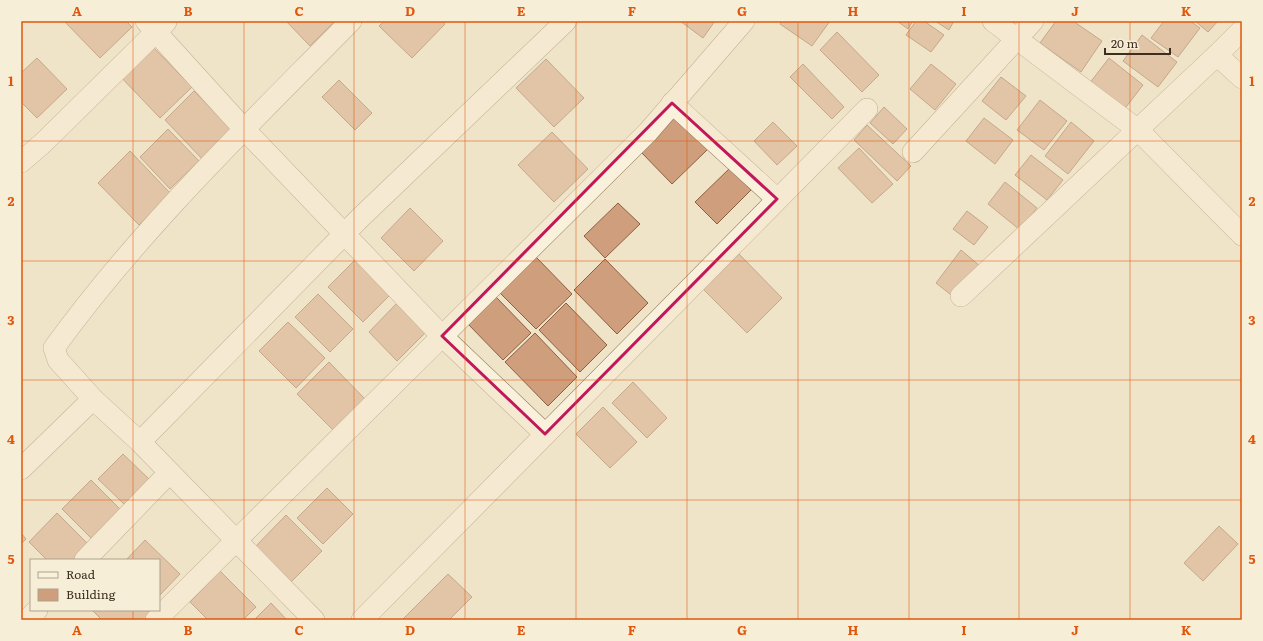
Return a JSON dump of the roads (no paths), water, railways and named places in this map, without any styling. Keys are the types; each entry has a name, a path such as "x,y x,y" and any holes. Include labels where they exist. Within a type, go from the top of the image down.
{"street":[{"path":"314,620 140,442 93,399 58,360 54,348 76,317 167,211 351,21"},
{"path":"140,442 344,234 566,21"},
{"path":"156,620 648,132 744,21"},
{"path":"993,21 1138,130 1242,235"},
{"path":"913,152 1033,21"},
{"path":"21,162 43,143 156,24 245,130 442,336 546,434"},
{"path":"961,296 1218,55 1242,30"},
{"path":"1218,55 1242,78"},
{"path":"672,103 777,199"},
{"path":"362,620 867,109"},
{"path":"21,469 93,399"},
{"path":"86,559 169,473"},
{"path":"27,620 36,611"}]}
